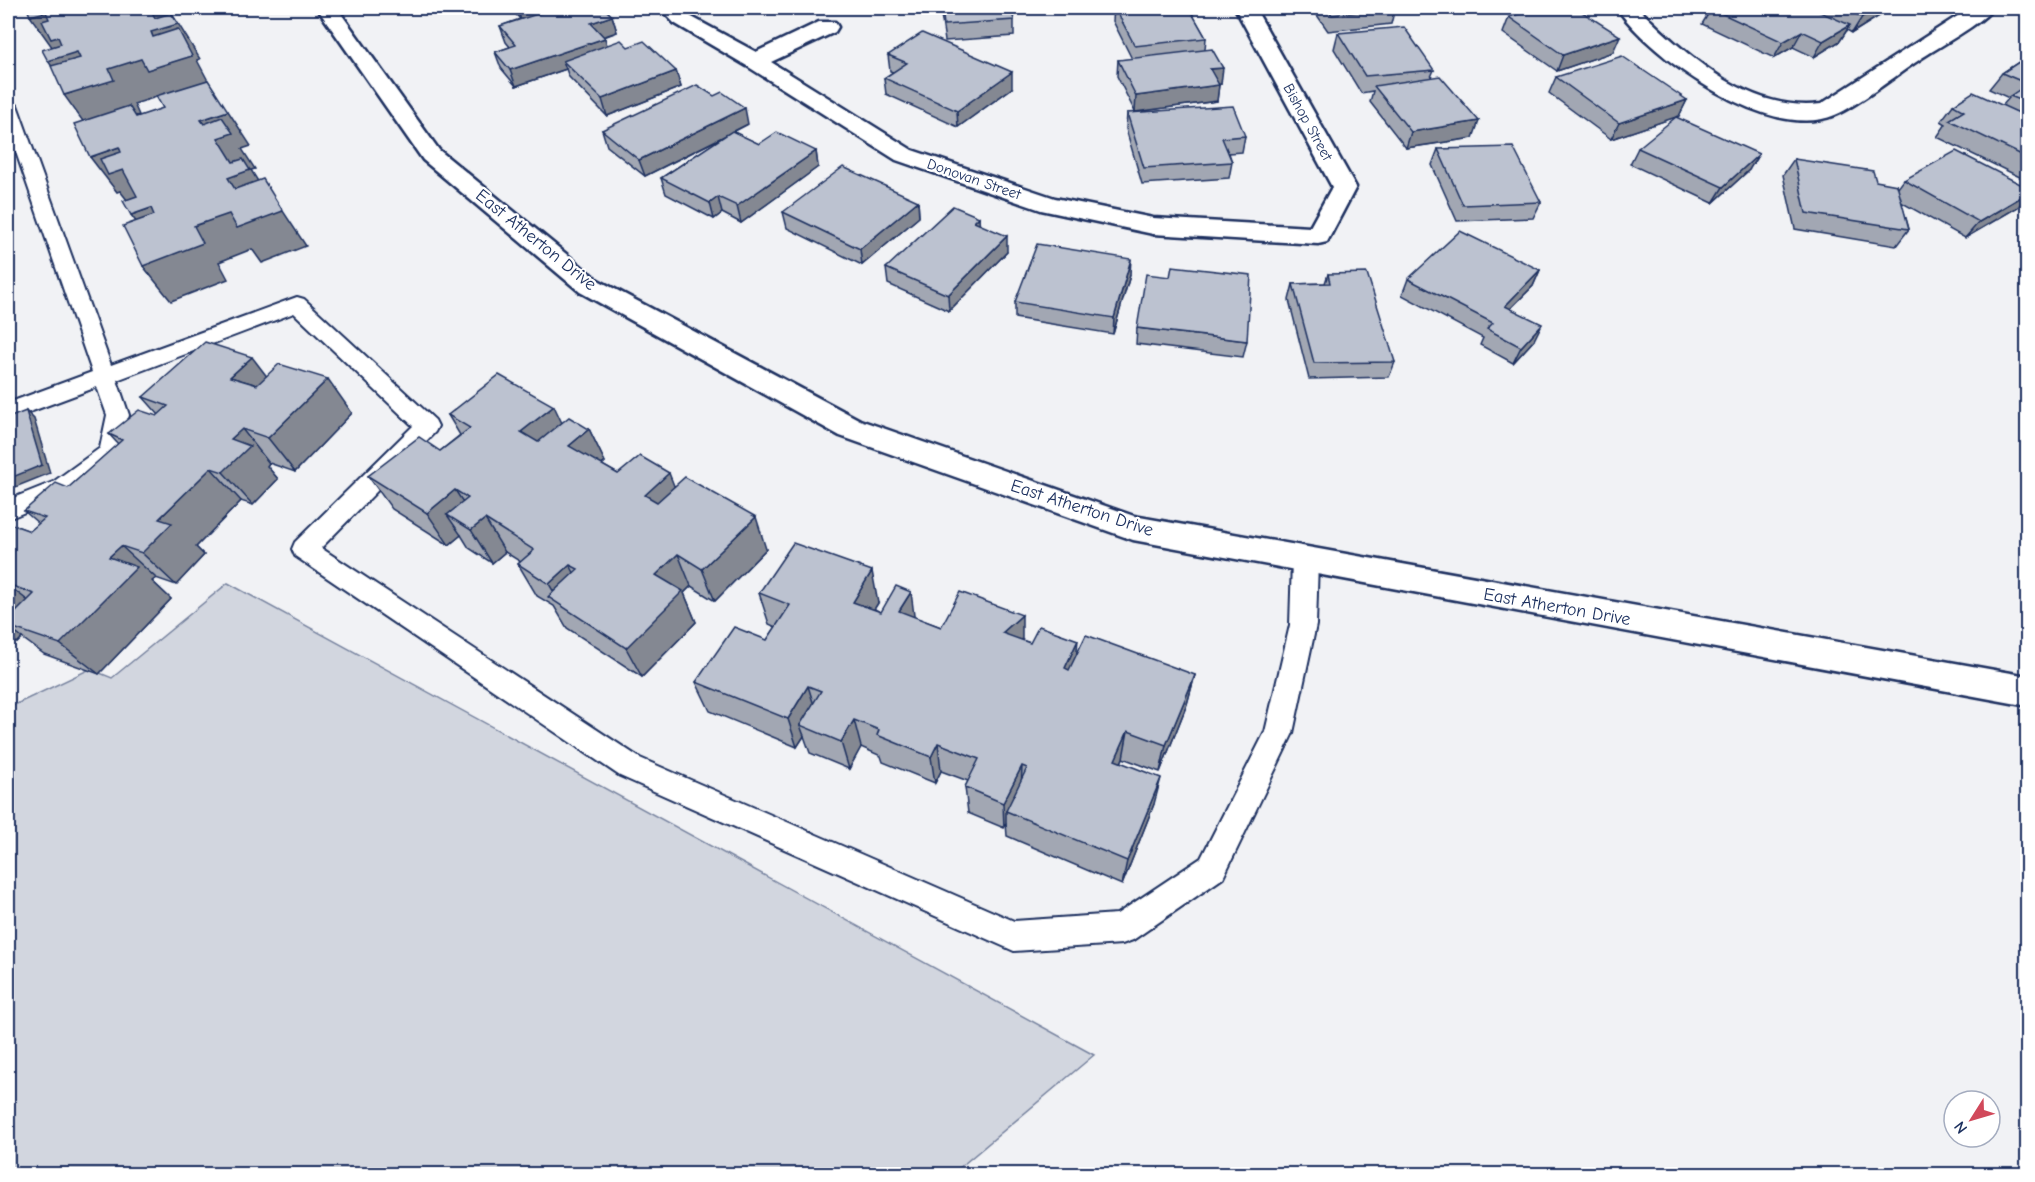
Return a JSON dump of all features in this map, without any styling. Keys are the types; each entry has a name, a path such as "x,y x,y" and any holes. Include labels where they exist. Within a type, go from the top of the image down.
{"street":[{"name":"East Atherton Drive","path":"327,8 431,155 589,286 850,428 1133,528 2028,691"},
{"name":"Donovan Street","path":"670,8 681,19 755,61 904,155 1050,205 1153,226 1318,236"},
{"name":"Bishop Street","path":"1245,8 1344,187 1318,236"},
{"path":"1627,8 1660,42 1712,80 1743,98 1782,112 1813,115 1827,110 1983,8"},
{"path":"755,61 827,27"}],"lane":[{"path":"8,105 118,415 111,452 61,488 8,510"},
{"path":"8,412 297,304 427,426 304,549 630,767 1014,936 1122,929 1212,868 1279,733 1303,625 1305,560"}],"shaded area":[{"path":"228,583 1094,1055 952,1174 8,1174 8,708 90,669 112,678"}],"building":[{"path":"27,8 150,8 155,18 171,13 178,24 151,32 153,37 178,29 192,56 147,70 141,59 109,69 114,80 64,95 51,66 80,58 77,52 48,61 42,50 61,44 58,37 51,39 42,21 49,19 46,12 30,16"},
{"path":"556,8 604,8 612,16 591,23 605,38 510,70 495,52 516,45 500,26"},
{"path":"942,8 1011,8 1014,20 944,25"},
{"path":"1115,8 1189,8 1206,38 1135,46"},
{"path":"1327,8 1395,8 1332,15"},
{"path":"1540,8 1576,8 1620,36 1563,55 1509,17"},
{"path":"1710,8 1811,8 1850,25 1823,41 1802,31 1783,42"},
{"path":"1841,8 1878,8 1862,17"},
{"path":"1404,27 1434,70 1365,76 1338,33"},
{"path":"922,33 1012,72 957,111 884,78 907,63 888,55"},
{"path":"621,40 628,47 644,41 676,71 602,99 563,61"},
{"path":"1212,49 1223,68 1210,69 1219,85 1136,96 1118,60"},
{"path":"1622,56 1687,100 1619,123 1556,77"},
{"path":"2028,56 2028,84 2002,73"},
{"path":"1440,76 1479,121 1411,132 1374,86"},
{"path":"208,80 228,111 201,120 204,124 222,117 233,133 218,138 233,162 243,159 250,170 228,178 235,189 263,179 283,211 237,228 229,214 194,226 203,243 143,266 123,226 154,215 151,208 131,215 123,201 137,196 123,170 108,175 100,159 121,152 119,147 90,157 74,124 129,106 136,117 163,108 156,96"},
{"path":"2028,84 2028,103 2010,96"},
{"path":"697,85 714,96 722,92 745,108 639,160 602,130"},
{"path":"1973,92 2028,117 2028,158 1949,120 1964,111 1953,105"},
{"path":"1233,106 1245,136 1222,138 1232,162 1144,168 1127,113"},
{"path":"1676,117 1759,154 1723,187 1638,148"},
{"path":"732,131 759,144 777,132 816,151 737,206 718,197 710,203 661,178"},
{"path":"1513,147 1541,202 1463,205 1438,149"},
{"path":"1956,151 2028,188 2028,193 1979,222 1904,180"},
{"path":"1794,159 1873,171 1876,181 1897,185 1909,229 1806,213"},
{"path":"843,167 918,201 860,249 783,212"},
{"path":"953,206 979,217 974,222 1007,236 948,295 886,268"},
{"path":"1460,231 1540,270 1505,306 1542,324 1521,347 1487,329 1493,323 1408,279"},
{"path":"1037,244 1131,259 1114,318 1015,302"},
{"path":"1172,266 1251,275 1247,341 1137,328 1146,274 1170,277"},
{"path":"1367,273 1395,362 1314,363 1293,284 1330,283 1328,274"},
{"path":"205,342 252,357 230,377 257,385 279,364 328,379 268,438 242,429 231,439 250,446 223,472 211,468 159,519 172,523 142,553 121,546 109,557 137,567 60,644 8,626 8,620 34,594 8,584 8,523 30,531 45,518 24,511 56,483 68,488 122,440 109,434 139,410 157,416 168,406 143,397"},
{"path":"499,375 554,406 521,432 538,442 569,417 589,429 569,446 618,474 640,456 669,473 645,495 657,502 685,477 756,517 702,569 678,554 656,575 683,591 626,648 548,597 578,569 570,565 549,584 518,564 534,550 485,519 471,530 447,515 468,498 455,490 427,513 368,476 419,437 440,451 470,428 448,415"},
{"path":"26,411 42,465 8,479 8,418"},
{"path":"793,543 872,571 853,602 881,612 896,586 911,592 899,611 941,627 960,592 1022,615 1002,633 1030,643 1039,626 1078,640 1065,668 1069,670 1086,635 1195,675 1166,745 1128,731 1115,760 1161,778 1127,861 1006,811 1027,768 1022,766 1003,803 965,787 979,759 938,743 931,757 877,735 879,730 854,720 841,742 800,725 821,691 808,686 788,719 696,682 734,627 767,640 790,605 759,593"}]}
